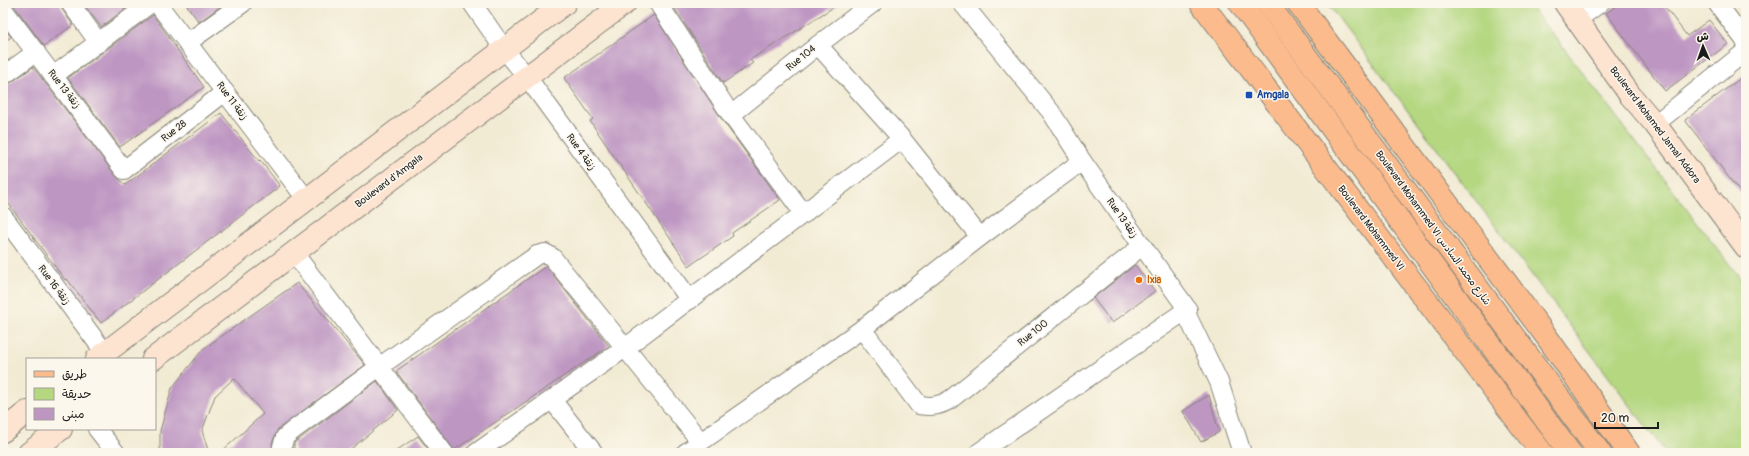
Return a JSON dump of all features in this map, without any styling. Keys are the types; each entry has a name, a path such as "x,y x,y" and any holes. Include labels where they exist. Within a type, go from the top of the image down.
{"main road":[{"name":"Boulevard Mohammed VI","path":"1201,3 1542,453"},
{"path":"1240,3 1570,453"},
{"path":"1298,3 1546,336 1629,453"},
{"name":"Boulevard Mohammed VI شارع محمد السادس","path":"1270,7 1600,453"}],"street":[{"path":"70,3 99,43"},
{"path":"53,76 151,3"},
{"name":"Rue 11 زنقة","path":"157,3 307,200"},
{"path":"187,43 243,3"},
{"name":"Rue 4 زنقة","path":"472,3 504,49 527,77 690,300"},
{"path":"101,356 565,3"},
{"name":"Boulevard d'Amgala","path":"154,358 625,3"},
{"path":"658,3 731,114 804,214"},
{"name":"Rue 104","path":"731,114 873,3"},
{"name":"Rue 13 زنقة","path":"962,3 1051,112 1082,161 1188,310 1185,311 1219,382 1240,452"},
{"path":"1571,11 1600,3"},
{"path":"1716,3 1746,42"},
{"name":"Rue 13 زنقة","path":"3,9 124,170"},
{"name":"Boulevard Mohamed Jamal Addora","path":"1571,11 1630,95 1655,124 1744,239"},
{"path":"818,45 902,139 980,237"},
{"path":"1655,124 1746,51"},
{"path":"3,76 36,52"},
{"name":"Rue 28","path":"124,170 225,92"},
{"path":"476,453 625,348 902,139"},
{"path":"685,453 700,441 862,329 980,237 1082,161"},
{"name":"Rue 16 زنقة","path":"4,218 101,356"},
{"name":"Rue 100","path":"862,329 919,404 930,407 941,405 951,399 1142,246"},
{"path":"294,253 444,453"},
{"path":"284,453 282,446 285,438 379,367 537,254 545,253 552,257 700,441"},
{"path":"978,453 1185,311"},
{"path":"552,400 594,453"},
{"path":"3,430 26,413"},
{"path":"29,453 60,430"},
{"path":"98,430 116,453"}],"green space":[{"path":"1327,3 1527,3 1563,47 1746,286 1746,453 1666,453"}],"building":[{"path":"12,3 60,3 62,9 73,25 44,46"},
{"path":"83,3 133,3 101,27"},
{"path":"185,3 225,3 199,22"},
{"path":"671,3 840,3 750,60 753,63 723,83"},
{"path":"1620,3 1662,3 1687,36 1709,20 1728,44 1665,91 1606,13"},
{"path":"153,15 204,87 120,147 68,78"},
{"path":"654,15 723,121 780,200 732,233 733,236 689,266 590,121 593,119 564,78"},
{"path":"3,26 11,37 3,43"},
{"path":"33,67 116,176 125,185 221,113 280,186 101,323 67,279 65,280 3,196 3,86 9,84"},
{"path":"1746,74 1746,200 1685,120"},
{"path":"1135,265 1155,291 1112,323 1093,298"},
{"path":"546,266 609,346 454,450 396,371"},
{"path":"297,283 365,365 278,429 272,443 273,453 220,453 263,414 234,378 215,396 202,431 209,453 160,453 160,431 172,388 203,349"},
{"path":"377,381 398,410 346,453 294,453 294,443"},
{"path":"1209,395 1219,432 1201,442 1183,411"},
{"path":"418,436 431,453 393,453"}],"place":[{"name":"Amgala","path":"1249,95"},
{"name":"Ixia","path":"1139,280"}]}
